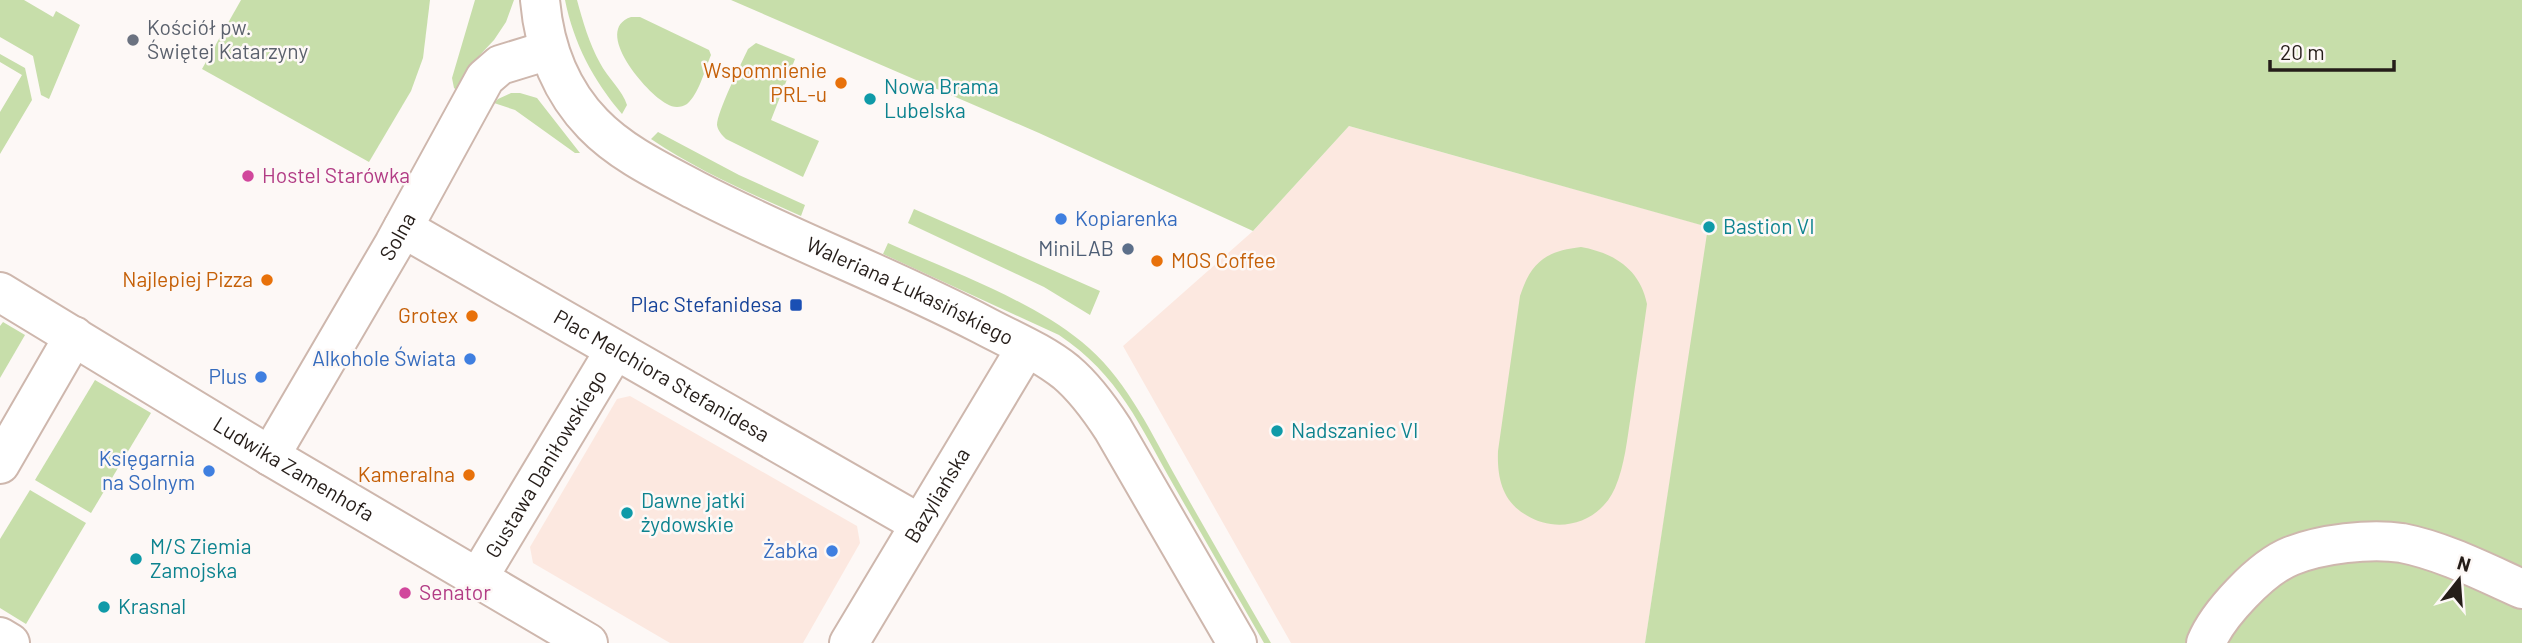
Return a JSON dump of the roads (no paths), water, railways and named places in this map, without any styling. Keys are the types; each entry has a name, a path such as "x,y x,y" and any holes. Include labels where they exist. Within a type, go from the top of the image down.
{"street":[{"name":"Waleriana Łukasińskiego","path":"540,0 549,50 563,85 592,124 619,147 743,215 935,300 1068,373 1099,408 1237,643"},
{"name":"Solna","path":"270,456 403,228 485,78 500,65 549,50"},
{"name":"Plac Melchiora Stefanidesa","path":"403,228 920,524"},
{"name":"Ludwika Zamenhofa","path":"0,292 270,456 588,643"},
{"path":"0,464 74,336"},
{"name":"Bazyliańska","path":"849,643 1026,348"},
{"name":"Gustawa Daniłowskiego","path":"478,578 615,350"},
{"path":"2206,643 2212,630 2249,585 2290,557 2345,543 2401,543 2453,559 2522,589"},
{"path":"0,637 10,643"}],"place":[{"name":"Kościół pw. Świętej Katarzyny","path":"133,40"},
{"name":"Wspomnienie PRL-u","path":"841,83"},
{"name":"Nowa Brama Lubelska","path":"870,99"},
{"name":"Hostel Starówka","path":"248,176"},
{"name":"Kopiarenka","path":"1061,219"},
{"name":"Bastion VI","path":"1709,227"},
{"name":"MiniLAB","path":"1128,249"},
{"name":"MOS Coffee","path":"1157,261"},
{"name":"Najlepiej Pizza","path":"267,280"},
{"name":"Plac Stefanidesa","path":"796,305"},
{"name":"Grotex","path":"472,316"},
{"name":"Alkohole Świata","path":"470,359"},
{"name":"Plus","path":"261,377"},
{"name":"Nadszaniec VI","path":"1277,431"},
{"name":"Księgarnia na Solnym","path":"209,471"},
{"name":"Kameralna","path":"469,475"},
{"name":"Dawne jatki żydowskie","path":"627,513"},
{"name":"Żabka","path":"832,551"},
{"name":"M/S Ziemia Zamojska","path":"136,559"},
{"name":"Senator","path":"405,593"},
{"name":"Krasnal","path":"104,607"}]}
